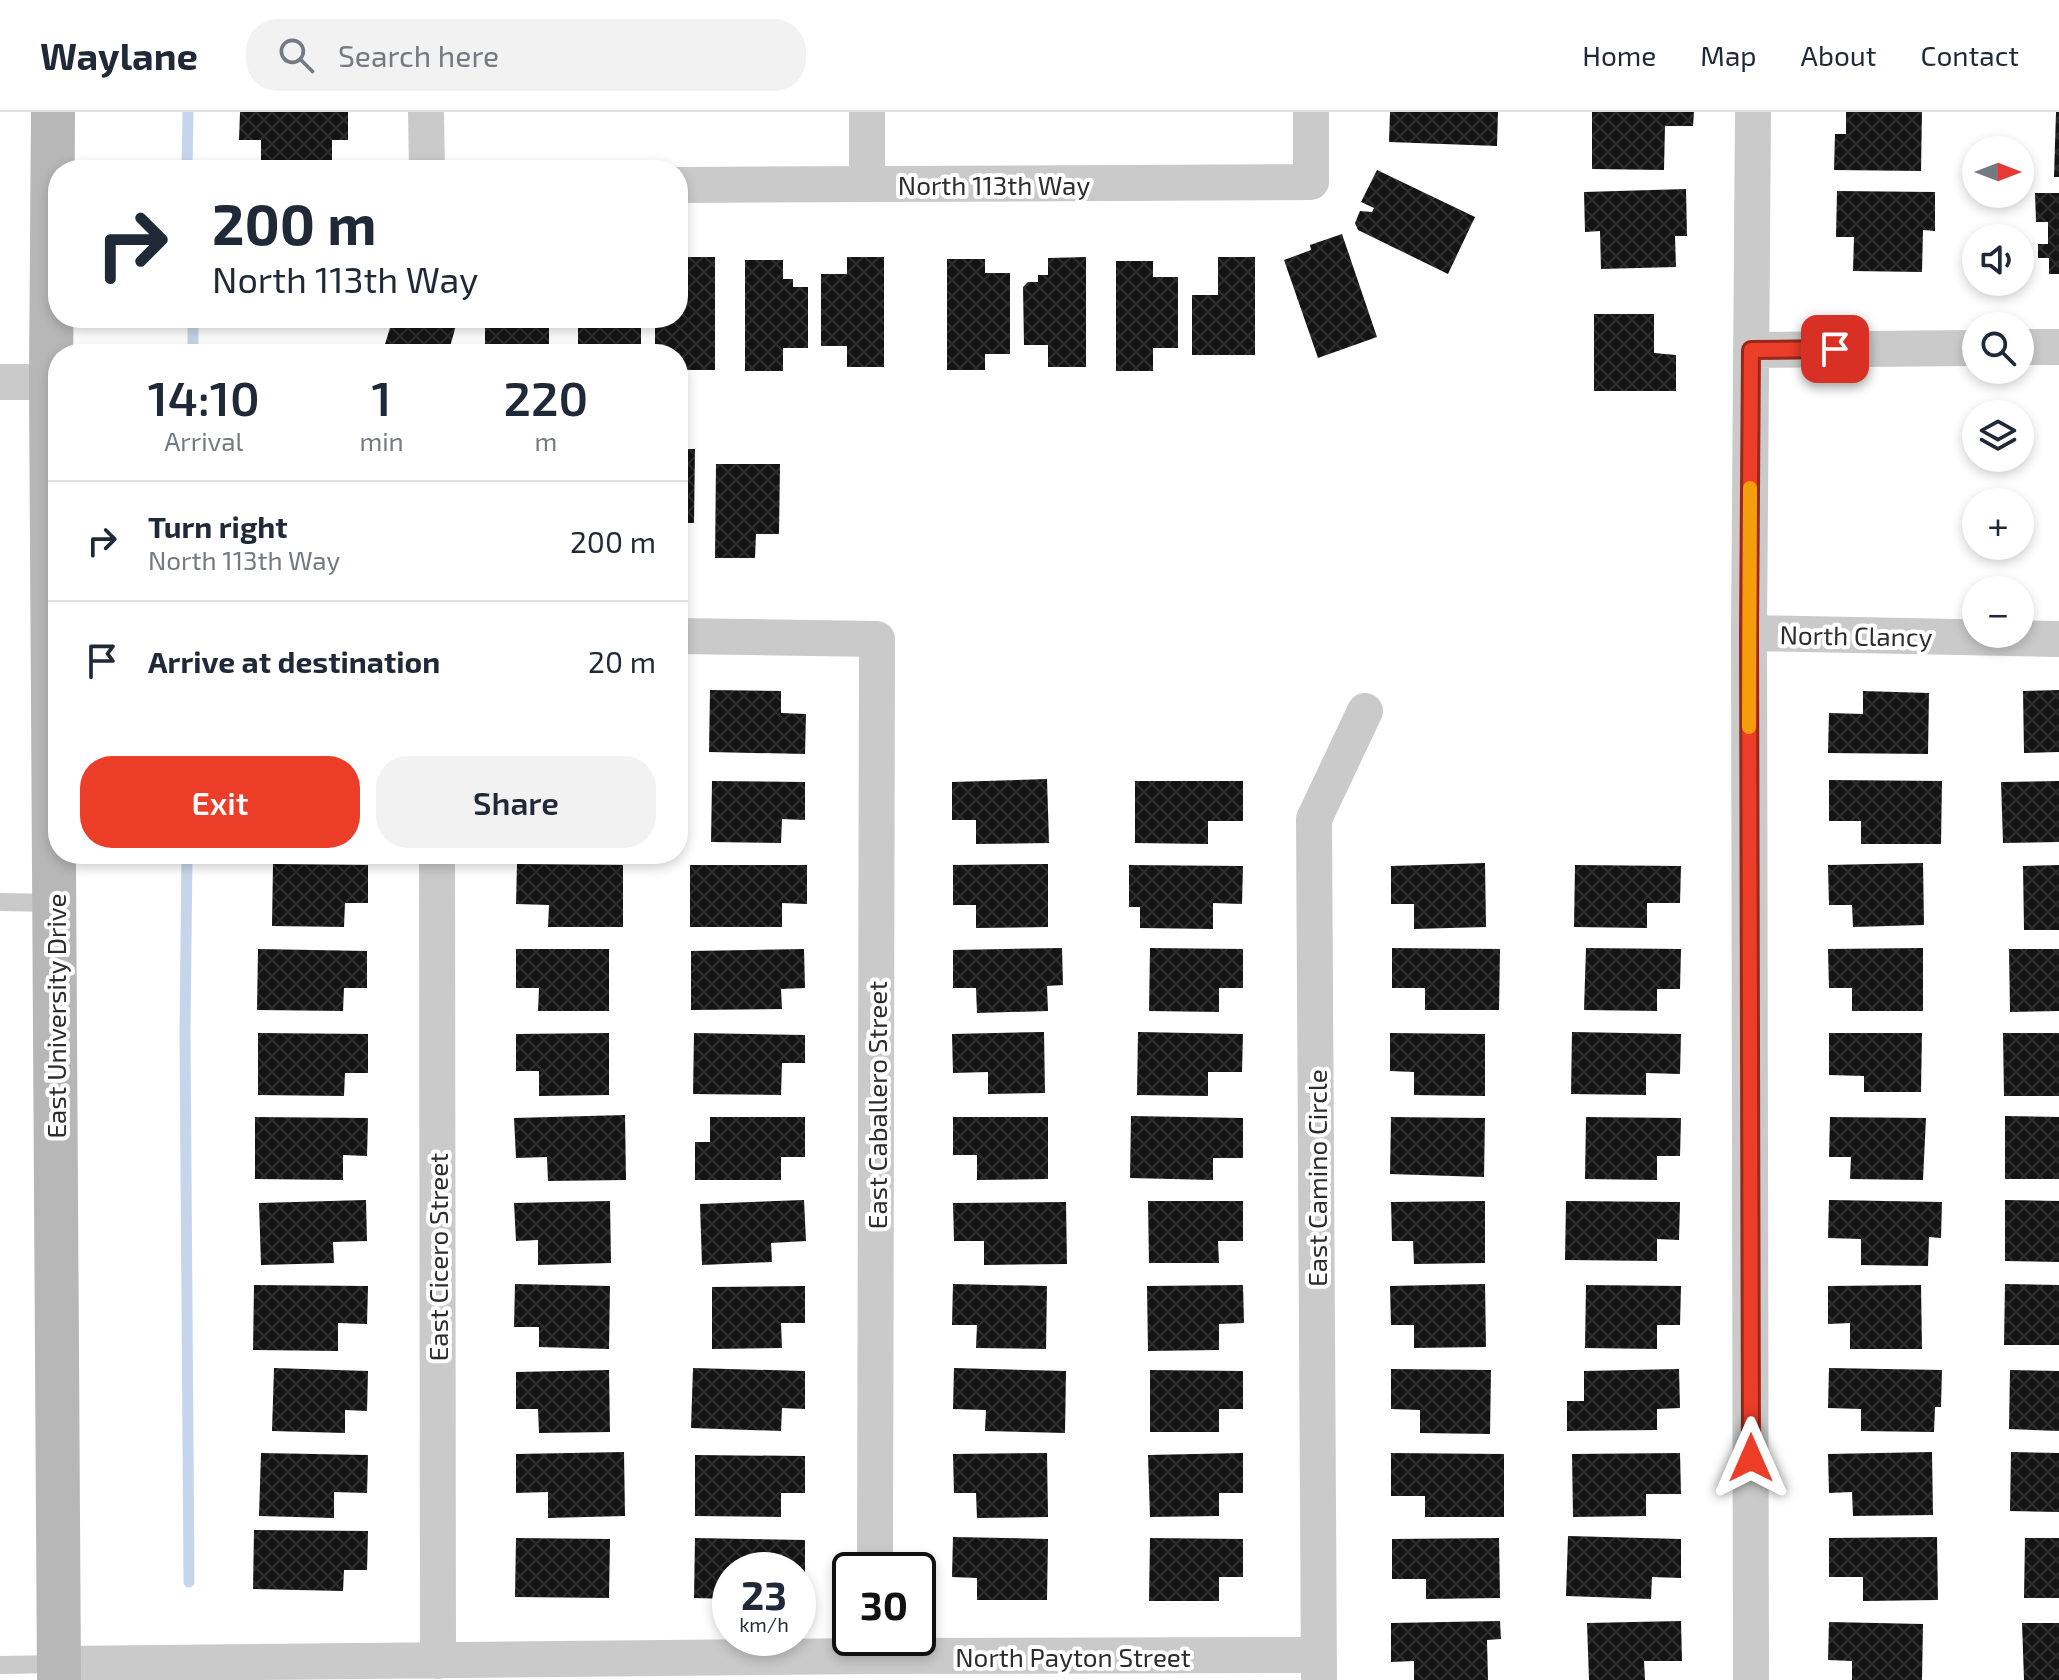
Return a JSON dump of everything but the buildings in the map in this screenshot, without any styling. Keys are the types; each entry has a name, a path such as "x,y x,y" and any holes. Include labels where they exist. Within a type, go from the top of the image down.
{"main road":[{"name":"East University Drive","path":"53,112 53,160"},
{"name":"East University Drive","path":"54,864 59,1672"}],"street":[{"path":"426,112 427,160"},
{"path":"867,112 867,184"},
{"name":"North 113th Way","path":"688,185 1311,182 1311,112"},
{"path":"1751,1680 1749,633 1753,112"},
{"path":"2034,347 2059,347"},
{"path":"1751,350 1962,348"},
{"path":"0,382 48,382"},
{"name":"North Clancy","path":"1749,633 2059,639"},
{"name":"East Caballero Street","path":"688,636 877,639 875,1552"},
{"name":"East Camino Circle","path":"1319,1668 1314,819 1365,711"},
{"name":"East Cicero Street","path":"437,864 438,1661"},
{"name":"North Payton Street","path":"59,1672 832,1648"},
{"name":"North Payton Street","path":"936,1650 1319,1668"}],"lane":[{"path":"0,902 54,903"},
{"path":"0,1665 59,1672"}],"waterway":[{"path":"187,160 188,112"},
{"path":"193,328 193,344"},
{"path":"187,864 189,1582"}],"slow traffic":[{"path":"1749,727 1750,488"}],"route":[{"path":"1751,1458 1751,350 1835,349"}]}
